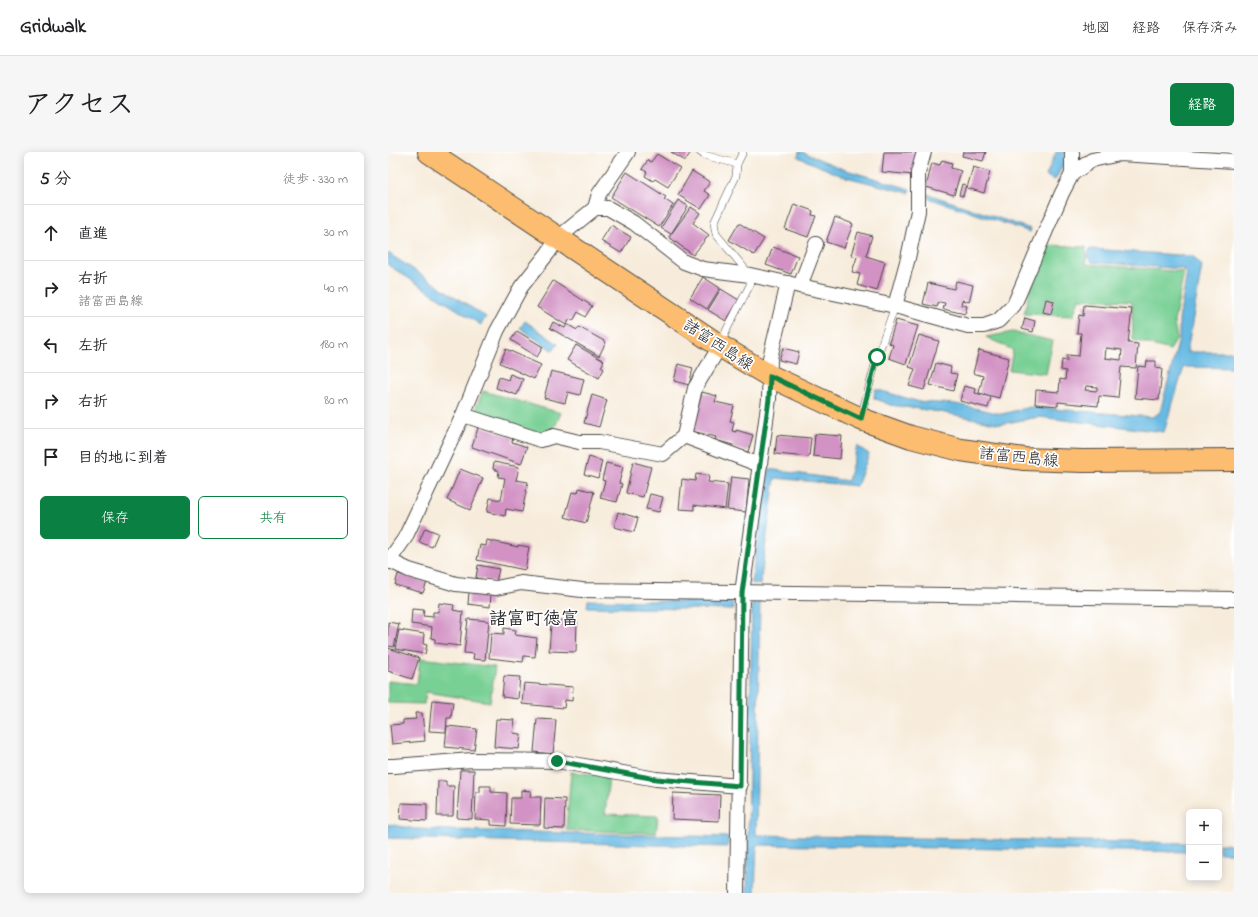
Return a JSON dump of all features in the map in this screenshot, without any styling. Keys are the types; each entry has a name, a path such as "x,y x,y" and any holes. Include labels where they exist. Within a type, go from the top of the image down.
{"main road":[{"name":"諸富西島線","path":"429,152 720,346 770,376 861,419 911,437 961,450 1024,459 1083,461 1234,460"}],"street":[{"path":"628,152 599,194 594,208 558,238 521,287 498,331 463,414 405,538 388,561 409,570 456,584 496,588 521,583 582,590 1234,599"},
{"path":"895,306 908,258 918,211 918,173 924,152"},
{"path":"1072,152 1072,174"},
{"path":"594,208 608,208 634,223 684,262 704,269 750,275 895,306 968,326 984,326 998,320 1014,305 1062,193 1072,174 1092,160 1120,154 1234,161"},
{"path":"738,893 742,593 769,399 770,358 794,284 816,244"},
{"path":"463,414 540,440 554,436 579,442 599,442 663,454 684,436 695,388 720,346"},
{"path":"684,436 760,465"},
{"path":"388,766 472,760 557,761 656,779 740,786"}],"lane":[{"path":"700,152 704,155 737,164"},
{"path":"720,346 727,329 750,285 750,275 716,234 714,223 736,176 737,164 743,152"},
{"path":"861,419 877,357 895,306"}],"green space":[{"path":"1049,245 1086,247 1086,264 1184,272 1174,322 1177,339 1170,350 1133,340 1132,301 1079,299 1073,316 1024,314 1030,289"},
{"path":"1013,332 1053,341 1046,374 1009,370 1013,350 986,337"},
{"path":"483,391 561,413 553,431 540,435 473,414"},
{"path":"420,658 495,667 490,702 426,692 424,704 388,703 388,681 417,684"},
{"path":"571,772 609,776 605,814 658,816 656,833 566,830"}],"water":[{"path":"799,152 843,169 910,189 909,193 842,176 798,157"},
{"path":"1056,152 1065,152 1063,165 1055,180 1046,176"},
{"path":"928,194 1031,230 1030,232 928,198"},
{"path":"1090,249 1193,256 1202,266 1187,352 1234,352 1234,368 1184,367 1164,432 1039,417 1001,424 940,412 890,405 874,398 875,389 920,402 956,404 1002,414 1030,407 1153,417 1160,412 1179,339 1179,320 1187,273 1183,269 1092,262 1087,257"},
{"path":"388,253 486,317 481,325 388,265"},
{"path":"525,321 558,344 553,351 520,328"},
{"path":"857,446 869,454 857,486 775,478 760,585 751,583 769,469 848,481"},
{"path":"752,599 760,599 756,835 1186,843 1186,852 757,845 755,893 747,893"},
{"path":"588,600 732,602 734,610 587,607"},
{"path":"388,824 415,829 728,837 728,847 388,838"},
{"path":"1222,844 1234,844 1234,853 1222,853"}],"building":[{"path":"671,152 691,152 685,161"},
{"path":"884,152 917,152 914,175 882,172"},
{"path":"963,152 986,152 983,161 962,156"},
{"path":"657,154 680,168 668,187 655,179 653,181 645,176 647,172 642,169 648,160 651,162"},
{"path":"942,160 952,163 951,168 961,171 954,195 926,187 932,163 940,165"},
{"path":"973,167 990,172 984,193 967,188"},
{"path":"692,171 710,182 704,191 710,195 701,209 678,195"},
{"path":"627,172 666,197 664,199 673,205 659,227 611,197"},
{"path":"962,184 966,185 963,196 959,195"},
{"path":"678,200 688,206 671,234 661,228"},
{"path":"794,204 813,211 812,215 816,216 808,237 785,229"},
{"path":"691,207 700,213 693,223 709,235 693,255 669,237"},
{"path":"835,217 853,224 844,248 826,242"},
{"path":"739,223 764,239 754,255 729,240"},
{"path":"611,225 631,237 621,253 601,241"},
{"path":"858,232 872,236 866,256 885,262 877,291 857,285 860,274 852,272 857,257 851,255"},
{"path":"773,247 798,256 791,274 766,265"},
{"path":"703,277 720,288 707,309 690,298"},
{"path":"553,281 592,306 585,317 578,312 573,321 570,319 566,325 537,307"},
{"path":"956,281 973,285 969,302 962,300 961,305 967,306 965,314 943,309 945,303 939,302 937,307 923,304 928,283 954,289"},
{"path":"721,289 739,300 726,321 708,310"},
{"path":"1046,299 1054,301 1051,314 1043,312"},
{"path":"1084,305 1132,309 1128,343 1138,344 1136,368 1121,367 1118,398 1099,396 1098,406 1058,402 1058,406 1035,404 1036,390 1059,392 1060,379 1065,380 1066,371 1061,370 1062,360 1067,361 1067,355 1079,356 1081,333 1077,333 1079,315 1083,316","holes":["1106,348 1122,350 1121,360 1105,358","1086,386 1097,387 1097,391 1085,390"]},
{"path":"1025,318 1035,321 1033,332 1022,329"},
{"path":"896,320 918,326 906,364 889,358 893,345 889,343"},
{"path":"553,322 565,328 567,324 577,330 579,327 606,342 599,356 550,328"},
{"path":"517,331 543,347 537,357 511,340"},
{"path":"919,335 939,341 924,390 909,386 915,369 909,367"},
{"path":"576,345 604,361 601,367 604,369 599,378 567,360"},
{"path":"783,348 799,352 796,364 779,360"},
{"path":"506,349 541,365 534,379 500,363"},
{"path":"979,350 1009,358 999,398 979,393 983,376 973,373"},
{"path":"1147,361 1156,361 1156,368 1162,369 1159,400 1135,398 1138,366 1146,367"},
{"path":"936,363 951,367 950,373 957,374 953,391 930,385"},
{"path":"678,364 693,368 689,385 674,381"},
{"path":"551,371 584,379 580,395 568,392 565,403 544,398"},
{"path":"510,374 523,379 517,395 496,388 499,377 508,380"},
{"path":"964,386 976,389 975,393 991,397 988,408 960,401"},
{"path":"702,392 717,396 715,402 734,406 730,421 734,422 732,431 736,432 736,430 753,435 748,452 732,448 733,445 715,440 716,437 692,431"},
{"path":"592,395 607,400 599,427 584,423"},
{"path":"479,425 513,437 512,442 527,447 521,464 472,447"},
{"path":"815,434 842,436 840,459 813,456"},
{"path":"777,435 811,438 809,457 775,454"},
{"path":"589,457 602,461 598,478 584,474"},
{"path":"494,462 519,467 516,480 528,482 522,512 506,509 505,516 487,512 490,498 501,500 505,478 498,477 499,471 493,469"},
{"path":"633,462 651,467 643,497 626,493"},
{"path":"606,463 623,467 619,483 622,484 617,502 600,498 605,481 602,480"},
{"path":"460,469 483,478 470,510 447,500"},
{"path":"696,474 709,476 708,482 728,484 725,509 694,505 694,510 679,509 682,479 695,481"},
{"path":"731,477 749,479 746,512 727,510"},
{"path":"579,488 594,492 586,523 565,517 572,492 578,493"},
{"path":"650,494 663,497 659,512 646,509"},
{"path":"618,512 638,518 634,532 614,527"},
{"path":"425,528 438,533 432,547 419,542"},
{"path":"487,540 518,547 518,545 529,547 525,570 477,560 480,545 486,546"},
{"path":"478,565 499,569 496,582 476,578"},
{"path":"398,574 427,582 423,593 395,585"},
{"path":"469,592 491,594 490,607 468,604"},
{"path":"439,603 454,605 453,610 463,612 460,646 435,643 435,639 431,638 432,627 411,624 412,609 424,610 423,616 433,617 433,612 438,612"},
{"path":"468,619 489,621 485,660 473,659 474,654 464,653"},
{"path":"560,620 577,621 576,652 549,651 551,624 560,625"},
{"path":"388,622 399,624 394,647 388,646"},
{"path":"504,628 516,630 515,635 537,638 535,657 524,656 523,662 489,658 491,633 504,634"},
{"path":"399,630 424,634 423,644 427,645 425,654 395,649"},
{"path":"388,648 419,658 412,679 388,671"},
{"path":"504,676 520,677 518,699 502,697"},
{"path":"524,683 573,687 572,701 565,700 564,708 522,704"},
{"path":"432,700 453,702 451,718 447,718 446,732 429,731"},
{"path":"415,713 422,713 425,741 392,744 390,725 403,724 403,720 416,719"},
{"path":"496,719 515,720 513,733 521,734 519,749 494,747"},
{"path":"537,719 556,720 553,754 534,752"},
{"path":"447,726 477,729 474,750 445,747"},
{"path":"460,770 474,770 472,819 457,818"},
{"path":"438,781 446,781 446,786 454,786 453,816 437,816"},
{"path":"480,786 491,786 491,792 507,793 506,826 491,825 491,820 475,819 476,792 480,792"},
{"path":"521,790 531,791 530,797 541,797 540,825 510,824 511,798 521,798"},
{"path":"673,793 720,795 719,821 672,819"},
{"path":"545,798 565,799 564,829 544,828"},
{"path":"401,803 427,804 427,821 400,819"}],"district":[{"name":"諸富町徳富","path":"534,618"}],"route":[{"path":"557,761 656,779 740,786 742,593 769,399 770,376 861,419 877,357"}]}
